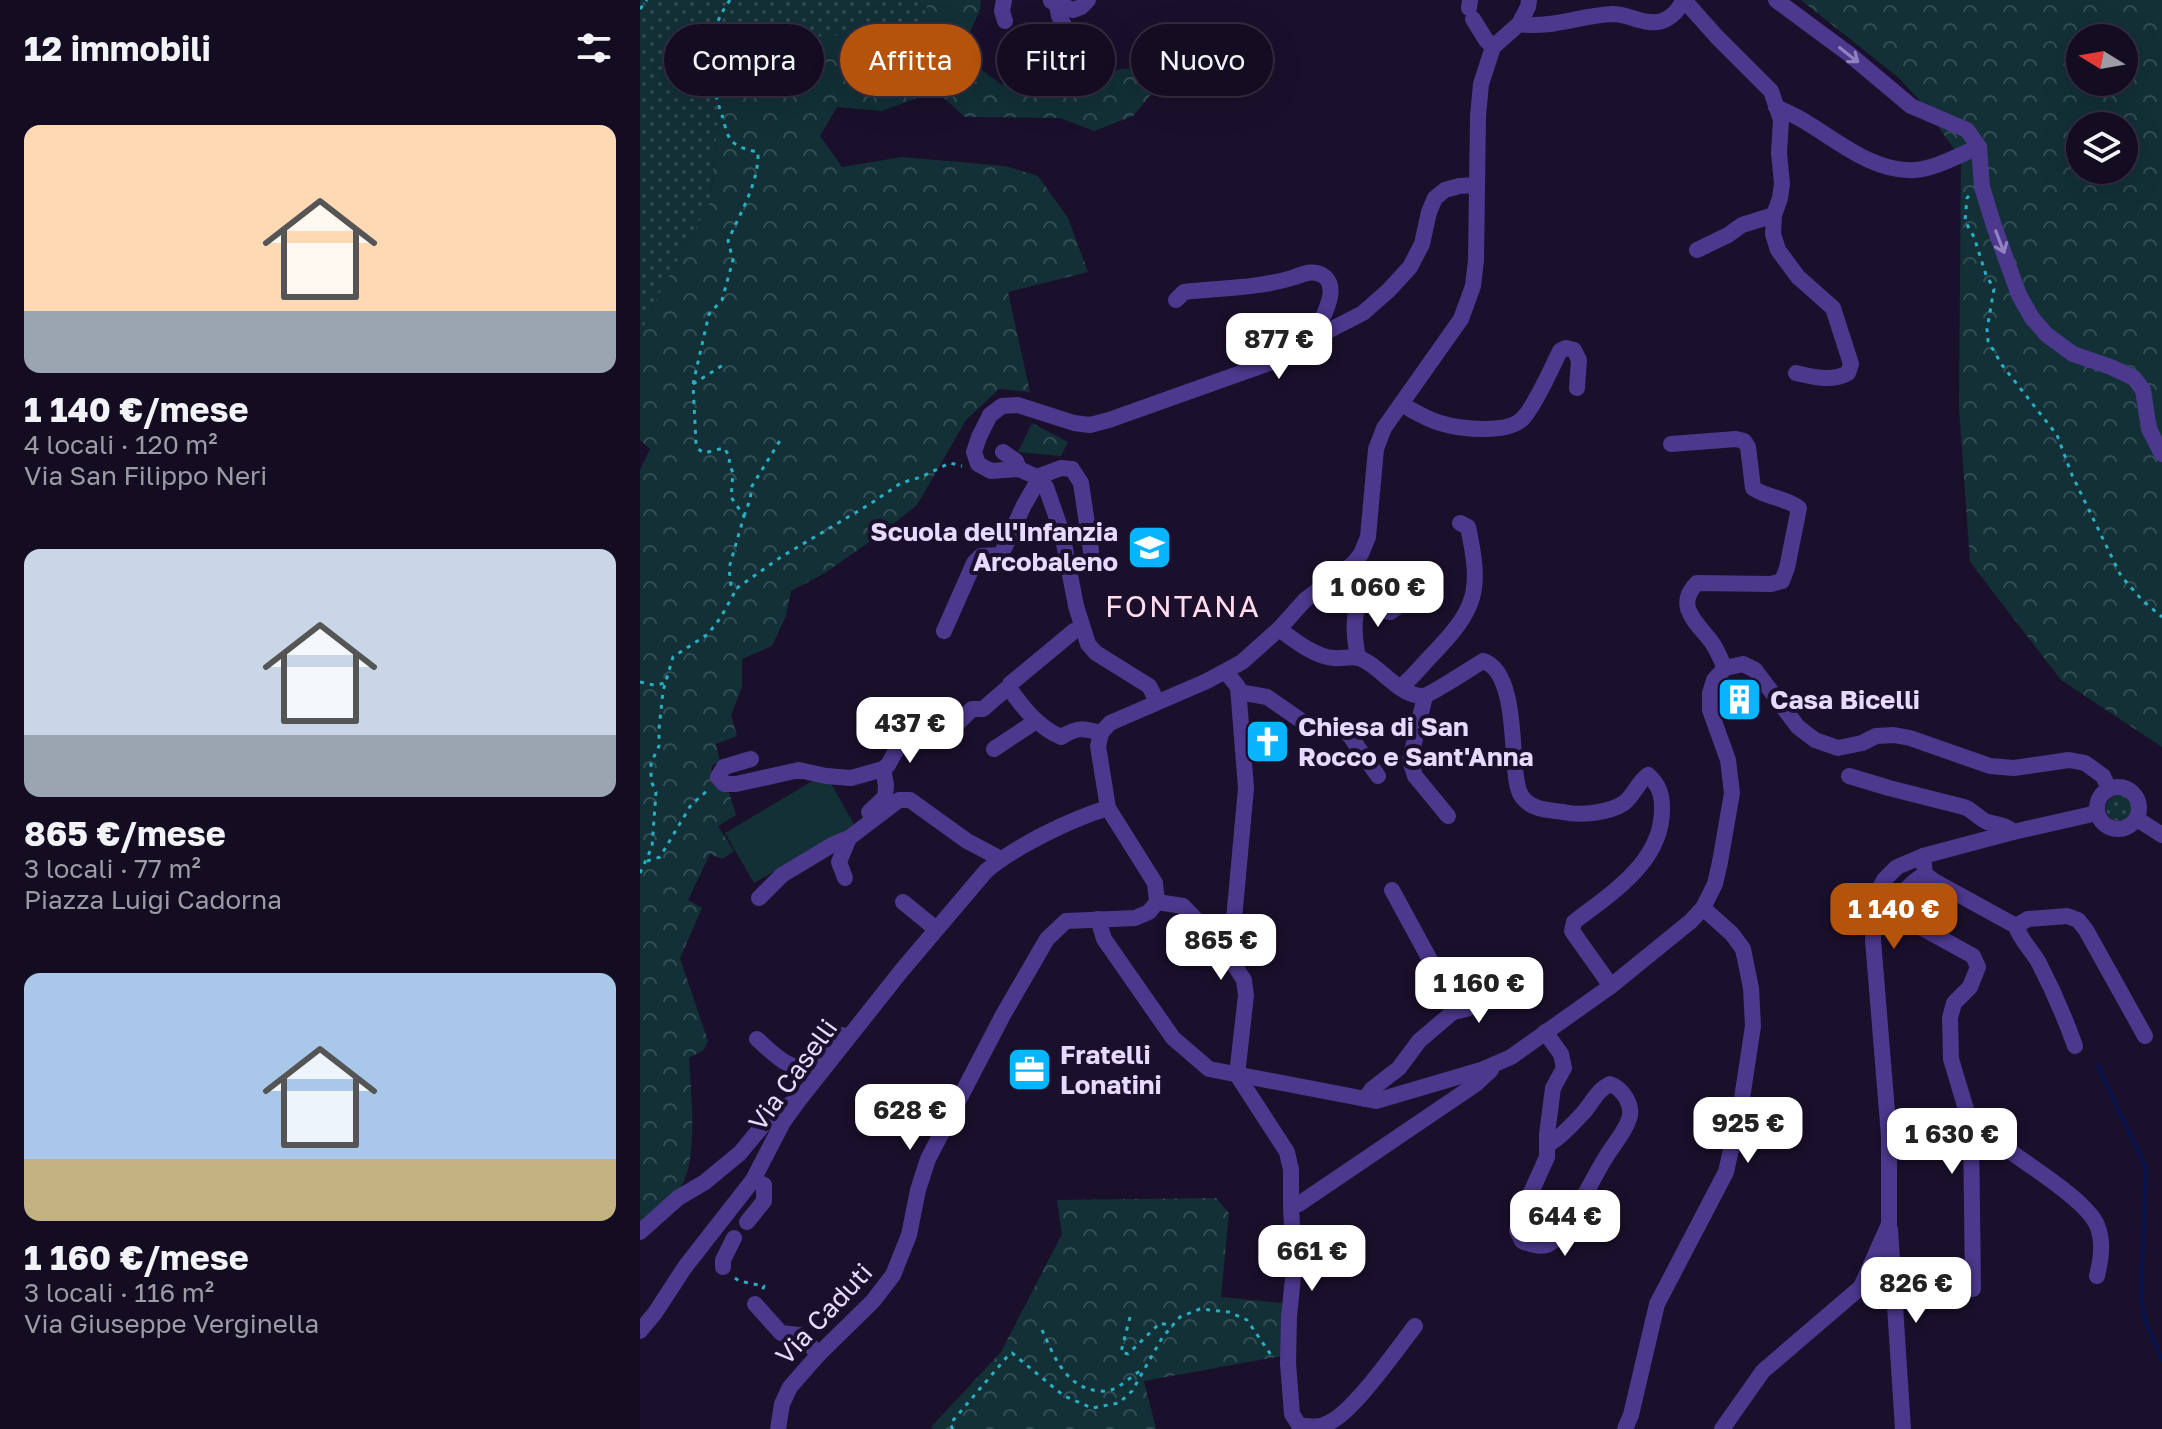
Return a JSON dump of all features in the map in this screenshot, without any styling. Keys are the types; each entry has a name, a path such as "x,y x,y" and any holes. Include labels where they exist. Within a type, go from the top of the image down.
{"street":[{"path":"1004,0 1002,11 1005,21"},
{"path":"1053,3 1073,10 1088,0"},
{"path":"1415,1326 1348,1409 1331,1422 1313,1428 1299,1425 1292,1414 1288,1363 1294,1268 1291,1170 1287,1152 1237,1075 1246,995 1244,980 1222,946 1183,906 1157,902 1155,883 1108,808 1098,746 1101,733 1110,723 1242,662 1279,629 1305,600 1353,564 1361,554 1368,537 1376,449 1384,428 1461,319 1473,286 1481,84 1493,47 1519,24 1529,0"},
{"path":"1519,24 1536,26 1616,14 1660,22 1675,15 1684,0 1771,91 1781,120 1779,153 1782,184 1773,234 1778,250 1798,277 1833,308 1851,364 1848,373 1839,378 1817,378 1796,373"},
{"path":"1053,3 1063,24"},
{"path":"1781,4 1849,54 1911,106 1967,130 1979,147 1982,187 1994,226 2019,295 2032,318 2047,335 2073,354 2134,378 2143,390 2149,429 2162,454"},
{"path":"1470,9 1493,47"},
{"path":"1776,107 1874,162 1895,169 1916,170 1979,147"},
{"path":"1157,701 1149,686 1096,653 1088,644 1062,533 1046,487 1038,478 1019,469 991,471 978,464 974,452 990,415 1002,406 1018,405 1090,425 1275,361 1363,313 1410,267 1422,244 1435,198 1445,190 1476,185"},
{"path":"1697,250 1742,225 1774,215"},
{"path":"1176,300 1184,292 1280,282 1315,272 1325,277 1331,286 1331,296 1318,329 1320,335"},
{"path":"1401,404 1424,418 1440,423 1462,427 1508,427 1523,419 1560,351 1566,348 1578,355 1577,388"},
{"path":"1671,444 1744,441 1748,447 1753,488 1790,501 1799,508 1782,581 1771,584 1697,583 1690,590 1686,602 1690,615 1716,648 1725,668"},
{"path":"1003,452 1016,461 1019,469"},
{"path":"944,631 978,558 1001,555 1038,478 1061,468 1072,469 1081,483 1091,551"},
{"path":"1400,687 1444,644 1471,606 1475,567 1468,527 1460,523"},
{"path":"1353,564 1367,592 1383,610 1390,612 1396,608"},
{"path":"1358,658 1354,628 1358,601 1367,592"},
{"path":"940,741 972,709 983,709 1032,664 1082,628"},
{"path":"1279,629 1327,657 1358,658 1400,687 1425,696 1483,661 1492,664 1507,692 1517,780 1522,797 1533,806 1573,814 1600,811 1622,804 1648,775 1656,782 1662,795 1662,814 1658,834 1646,859 1632,876 1574,922 1572,931 1611,986"},
{"path":"1098,919 1104,939 1173,1038 1209,1069 1376,1101 1481,1070 1511,1057 1611,986 1703,908 1715,884 1732,793 1728,760 1710,710 1714,680 1725,668 1743,664 1755,670 1798,727 1815,740 1838,748 1862,743 1876,736 1894,735 1990,766 2014,768 2069,760 2085,763 2103,776 2109,789"},
{"path":"1222,946 1233,930 1246,788 1239,692 1226,672"},
{"path":"1009,688 1030,716 1052,733 1061,737 1074,729 1083,728 1101,733"},
{"path":"1239,692 1267,697 1319,730 1344,730 1378,776"},
{"path":"1425,696 1410,760 1415,776 1448,816"},
{"path":"751,759 724,767 718,777 724,784 731,784 799,770 851,778 888,765 905,734 931,710"},
{"path":"994,749 1036,721"},
{"path":"845,878 839,862 860,819 885,797 883,769"},
{"path":"1849,776 1964,807 1987,822 2008,826 2013,832"},
{"path":"2123,787 2135,794 2140,806 2132,825 2119,830 2105,825 2097,813 2099,799 2109,789 2123,787"},
{"path":"759,898 782,875 854,834 899,800 910,800 967,841 1001,859"},
{"name":"Via Caselli","path":"640,1331 753,1180 783,1122 799,1100 986,871 1001,859 1084,816 1108,808"},
{"path":"1903,1429 1889,1224 1889,1136 1873,940 1874,905 1878,891 1897,867 1923,856 2097,813"},
{"path":"2137,819 2162,835"},
{"path":"1923,856 1925,874 1934,881 2016,926 2018,934 2038,961 2075,1046"},
{"path":"1925,874 1913,881 1904,892 1898,911 1904,918 1973,956 1978,967 1970,987 1954,1003 1950,1018 1951,1059 1971,1126 1973,1289"},
{"path":"1392,890 1454,1004 1453,1012"},
{"path":"903,902 936,929"},
{"name":"Via Caduti","path":"778,1429 782,1404 790,1387 873,1301 893,1275 909,1235 928,1159 1003,1015 1047,939 1066,921 1135,918 1149,912 1157,902"},
{"path":"1625,1429 1657,1304 1726,1172 1744,1089 1753,1026 1751,988 1743,949 1732,934 1703,908"},
{"path":"2016,926 2028,919 2067,916 2078,920 2145,1036"},
{"path":"1365,1099 1372,1089 1399,1068 1419,1041 1453,1012 1493,998"},
{"path":"757,1039 780,1060 793,1067 804,1066 867,1014"},
{"path":"1545,1032 1561,1054 1564,1068 1553,1088 1544,1169 1520,1217 1517,1231 1522,1241 1535,1246 1550,1244 1564,1230 1629,1120 1630,1107 1623,1094 1610,1084 1602,1088 1584,1112 1549,1144"},
{"path":"1291,1206 1299,1204 1476,1084 1501,1061"},
{"path":"640,1232 678,1198 705,1182 740,1153 774,1112 799,1100"},
{"path":"1971,1140 1993,1141 2004,1147 2081,1204 2096,1223 2100,1238 2101,1260 2097,1276"},
{"path":"747,1222 764,1201 764,1185 753,1180"},
{"path":"1722,1429 1763,1371 1861,1287 1889,1224"},
{"path":"723,1267 723,1260 734,1238"},
{"path":"1861,1287 1895,1294"},
{"path":"755,1304 781,1333 799,1335 819,1354"}],"path":[{"path":"640,9 647,0"},
{"path":"730,0 710,44 711,69 730,139 742,148 758,152 758,165 728,241 733,260 722,300 709,314 693,384 698,449 704,453 724,448 727,452 733,473 731,497 744,516"},
{"path":"1982,187 1967,198 1965,221 1994,289 1988,341 2002,365 2057,435 2072,475 2121,576 2162,617"},
{"path":"693,384 723,365"},
{"path":"737,588 731,586 729,568 752,486 781,439"},
{"path":"640,873 652,847 656,792 651,781 651,763 659,746 663,691 673,657 708,634 737,588 901,483 950,463 982,468"},
{"path":"640,682 654,685 666,683"},
{"path":"645,861 660,857 691,805 714,786"},
{"path":"723,1267 739,1281 764,1286 755,1304"},
{"path":"953,1429 950,1424 1012,1353 1064,1396 1092,1408 1119,1403 1132,1391 1172,1326 1180,1317 1200,1309 1229,1312 1247,1320 1271,1355 1288,1363"},
{"path":"1130,1317 1121,1352 1124,1354 1128,1354 1160,1323 1172,1326"},
{"path":"1042,1330 1055,1360 1083,1388 1111,1390 1146,1367"}],"green space":[{"path":"640,0 928,0 923,24 840,24 840,66 824,62 824,24 664,24 664,96 721,96 710,202 652,307 640,336"},
{"path":"928,0 981,0 974,24 923,24"},
{"path":"1801,0 2162,0 2162,747 2061,680 1970,562 1959,408 1961,159 1921,102 1899,78"},
{"path":"840,35 840,96 922,96 882,111 837,107 820,136 842,167 902,157 1005,166 1038,176 1068,218 1088,272 1008,292 1030,392 999,389 966,420 917,505 825,573 791,591 786,616 772,646 742,659 742,687 731,715 737,736 716,744 720,761 712,766 715,778 727,786 736,815 718,826 734,851 722,859 710,854 688,900 702,908 680,958 708,1041 704,1050 689,1058 692,1127 689,1163 679,1190 640,1224 640,470 650,449 640,440 640,336 652,307 710,202 721,96 824,96 824,36"},
{"path":"1131,68 1131,96 1150,96 1133,116 1094,131 1060,118 965,117 942,96 981,96 981,70 997,81 997,96 1115,96 1115,71"},
{"path":"1032,423 1068,442 1061,456 1018,452"},
{"path":"814,780 825,780 832,785 855,826 754,883 725,833"},
{"path":"2119,795 2128,799 2132,808 2128,817 2119,821 2110,817 2106,808 2110,799"},
{"path":"1216,1198 1229,1213 1221,1297 1282,1303 1282,1356 1144,1381 1156,1429 931,1427 1001,1352 1062,1234 1057,1200"}],"waterway":[{"path":"2098,1066 2146,1168 2141,1300 2146,1323 2162,1359"}],"place":[{"name":"Scuola dell'Infanzia Arcobaleno","path":"1149,547"},
{"name":"Casa Bicelli","path":"1739,700"},
{"name":"Chiesa di San Rocco e Sant'Anna","path":"1267,742"},
{"name":"Fratelli Lonatini","path":"1029,1070"}],"district":[{"name":"FONTANA","path":"1183,607"}]}
